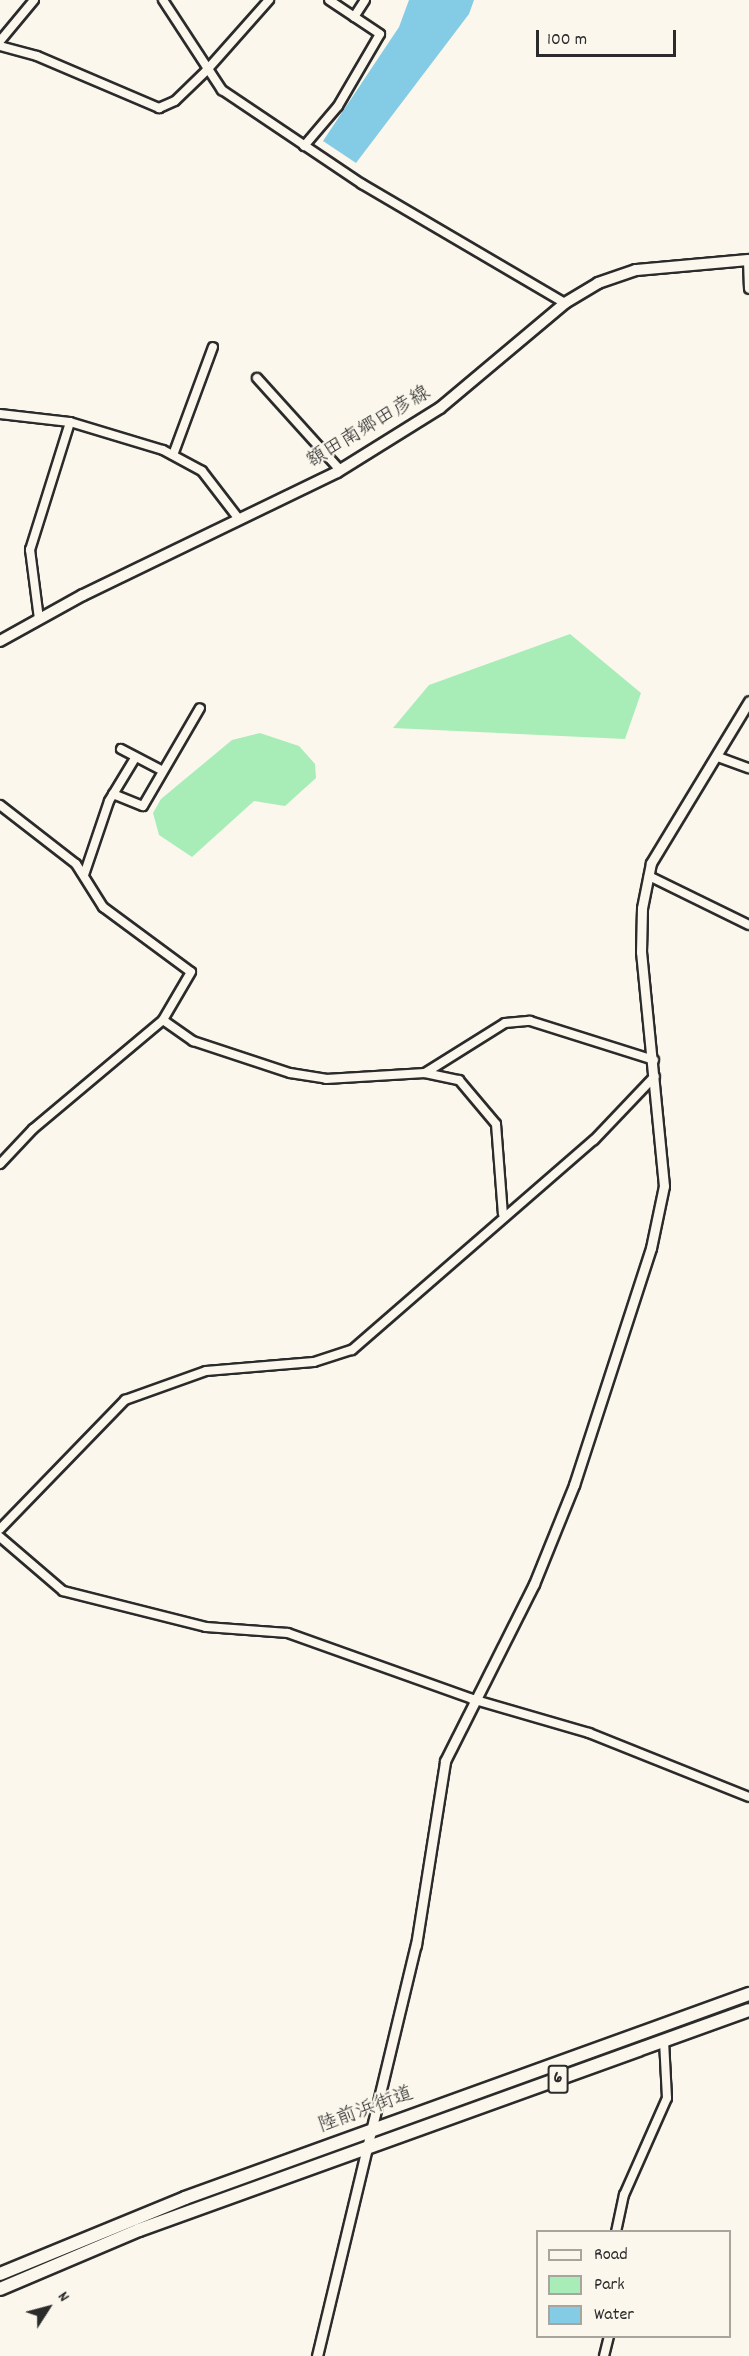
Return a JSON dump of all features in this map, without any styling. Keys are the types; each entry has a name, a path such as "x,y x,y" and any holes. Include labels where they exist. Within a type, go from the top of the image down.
{"highway":[{"name":"陸前浜街道","path":"0,2274 369,2131 749,1994"},
{"name":"陸前浜街道","path":"0,2289 139,2230 749,2010"}],"main road":[{"name":"額田南郷田彦線","path":"0,641 238,518 340,470 440,408 565,303 598,283 636,270 749,260"}],"street":[{"path":"0,41 34,0"},
{"path":"163,0 206,71 222,90 304,146 565,303"},
{"path":"0,46 38,56 159,108 175,101 206,71 269,0"},
{"path":"304,146 338,106 378,43 380,34 329,0"},
{"path":"354,17 365,0"},
{"path":"749,260 749,288"},
{"path":"173,455 213,347"},
{"path":"257,378 340,470"},
{"path":"0,414 70,422 173,455 202,471 238,518"},
{"path":"39,619 30,550 70,422"},
{"path":"317,2356 369,2131 416,1945 445,1761 472,1699 534,1584 574,1485 651,1248 664,1186 654,1060 641,952 648,876 676,816 718,758 749,701"},
{"path":"113,794 143,806 200,708"},
{"path":"121,749 163,771"},
{"path":"84,875 113,794 135,758"},
{"path":"718,758 749,768"},
{"path":"0,805 84,875 104,907 191,972 163,1020 33,1129 0,1164"},
{"path":"648,876 749,924"},
{"path":"163,1020 193,1041 290,1073 326,1079 425,1073 459,1080 491,1112 503,1214"},
{"path":"425,1073 505,1023 522,1022 654,1060"},
{"path":"0,1528 125,1400 207,1371 314,1362 352,1350 503,1214 594,1140 655,1076"},
{"path":"0,1537 63,1591 206,1627 288,1633 472,1699 590,1733 749,1797"},
{"path":"616,2230 624,2195 667,2098 664,2041"},
{"path":"604,2356 609,2338"}],"green space":[{"path":"570,634 641,693 625,739 393,728 429,685"},
{"path":"260,733 299,746 315,764 316,778 285,806 254,801 192,857 159,835 153,813 161,799 232,740"}],"water":[{"path":"409,0 474,0 469,14 356,163 323,141 399,27"}]}
